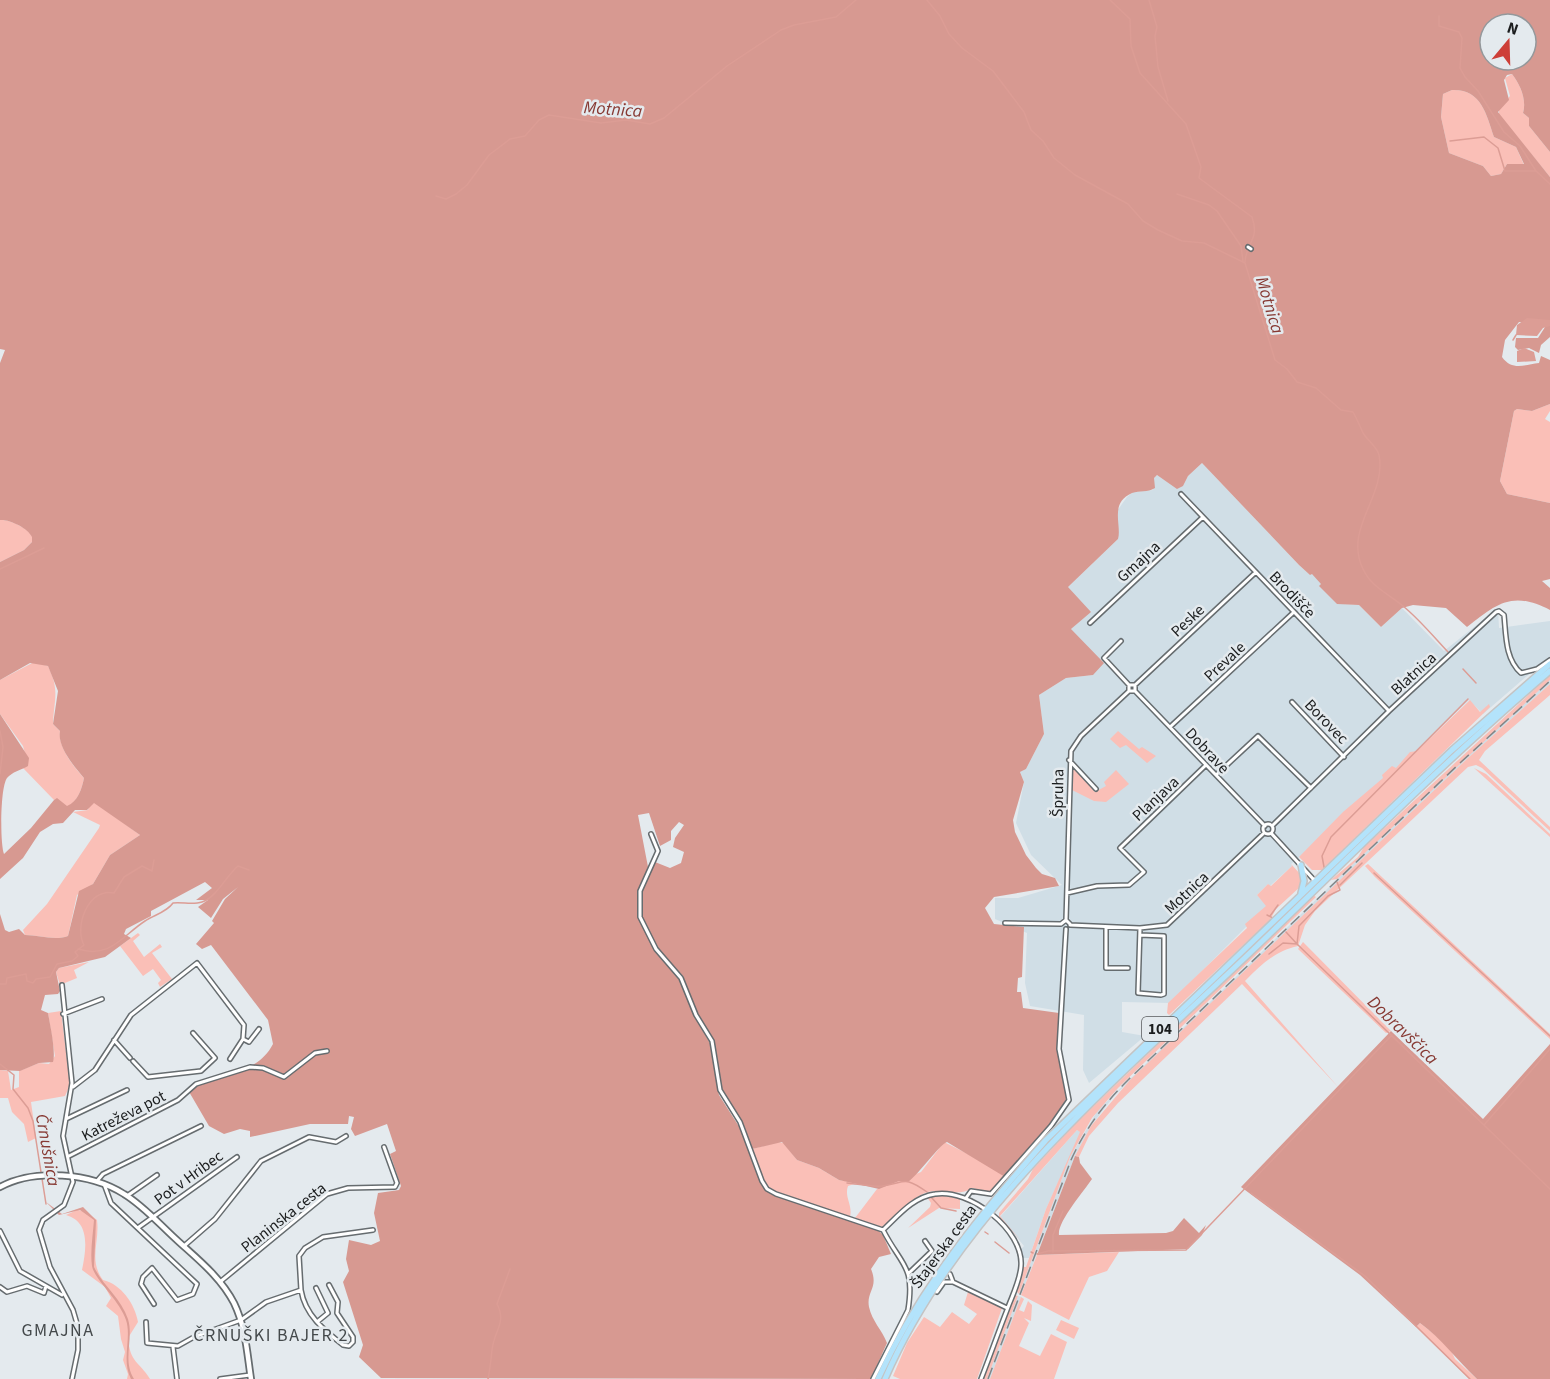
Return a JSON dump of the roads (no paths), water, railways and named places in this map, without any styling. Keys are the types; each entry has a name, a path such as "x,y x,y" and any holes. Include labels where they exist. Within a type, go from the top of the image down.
{"main road":[{"name":"104","path":"1317,883 1485,719 1550,662"},
{"name":"104","path":"1300,895 1317,883 1550,671"},
{"path":"1300,895 1304,884 1301,865"},
{"name":"Štajerska cesta","path":"885,1379 908,1331 929,1296 988,1213 1052,1144 1317,883"},
{"name":"Štajerska cesta","path":"878,1379 920,1300 1046,1140 1300,895"}],"street":[{"name":"Brodišče","path":"1181,494 1389,711"},
{"name":"Gmajna","path":"1090,622 1203,517"},
{"name":"Peske","path":"1135,685 1256,573"},
{"name":"Blatnica","path":"1272,826 1389,711 1499,610 1504,615 1509,655 1521,673 1537,669 1550,662"},
{"name":"Prevale","path":"1170,727 1294,612"},
{"path":"1121,642 1104,658 1129,685 1130,690 1135,690 1135,685 1129,685"},
{"name":"Špruha","path":"1066,920 1069,760 1075,743 1130,690"},
{"name":"Dobrave","path":"1135,690 1265,826"},
{"name":"Borovec","path":"1292,702 1344,757"},
{"path":"1216,775 1258,736 1311,788"},
{"path":"1069,760 1096,789"},
{"name":"Planjava","path":"1067,893 1097,886 1129,885 1144,872 1120,848 1206,765"},
{"path":"1271,833 1272,826 1265,826 1264,833 1271,833 1317,883"},
{"name":"Motnica","path":"1070,925 1140,928 1167,926 1264,833"},
{"path":"651,834 658,851 640,891 640,917 656,949 677,970 696,1015 712,1041 720,1090 740,1122 762,1181 767,1189 776,1194 883,1230 909,1273 908,1310 873,1379"},
{"path":"966,1198 971,1191 991,1194 1051,1126 1069,1100 1059,1049 1066,928 1070,925 1066,920 1061,924"},
{"path":"1005,923 1061,924 1066,928"},
{"path":"1106,927 1106,968 1128,968"},
{"path":"1140,928 1138,993 1161,995 1164,993 1164,936 1140,935"},
{"path":"72,1088 95,1070 131,1015 197,963 244,1023 243,1039 230,1059"},
{"path":"62,985 63,1014 72,1088 63,1136 73,1179 68,1199 56,1212 43,1220 39,1230 50,1267 63,1296 73,1310 78,1334 78,1350 72,1379"},
{"path":"63,1014 102,999"},
{"path":"243,1039 249,1042 259,1029"},
{"path":"114,1040 144,1074 151,1078 166,1073 201,1071 215,1058 193,1033"},
{"name":"Katreževa pot","path":"69,1156 177,1100 200,1082 253,1066 284,1077 315,1053 327,1052"},
{"path":"66,1119 127,1090"},
{"path":"96,1182 103,1174 201,1126"},
{"path":"184,1246 215,1218 261,1161 309,1137 336,1142 346,1136"},
{"name":"Planinska cesta","path":"220,1282 330,1192 357,1188 394,1187 397,1182 384,1147"},
{"name":"Pot v Hribec","path":"139,1227 237,1157"},
{"name":"Pot v Hribec","path":"127,1196 157,1175"},
{"path":"0,1187 19,1179 41,1176 96,1182 127,1196 152,1217 220,1282 241,1320 251,1377 220,1379"},
{"path":"104,1184 111,1203 139,1227 198,1287 193,1294 177,1300 152,1268 143,1277 141,1284 154,1304"},
{"path":"883,1230 900,1213 923,1197 945,1193 966,1198 988,1213 1013,1236 1021,1259 1019,1277 981,1379"},
{"path":"329,1285 338,1302 337,1313 353,1337 353,1342 349,1346 343,1345 316,1322 304,1306 298,1259 305,1248 323,1237 373,1230"},
{"path":"0,1231 20,1271 63,1296"},
{"path":"909,1273 932,1251 925,1241"},
{"path":"937,1292 950,1274 953,1282"},
{"path":"944,1282 953,1282 1007,1308"},
{"path":"0,1287 7,1292 27,1286 44,1293 46,1286"},
{"path":"316,1288 328,1313 316,1322"},
{"path":"146,1322 147,1343 173,1347 241,1320 266,1302 302,1290"},
{"path":"173,1347 177,1379"}],"waterway":[{"name":"Motnica","path":"436,196 446,199 456,194 467,185 489,155 510,139 525,136 539,120 549,115 601,123 626,120 650,124 664,118 727,66 781,30 794,25 836,17 856,0"},
{"name":"Motnica","path":"927,0 940,16 949,34 962,48 993,71 1024,112 1031,130 1043,141 1054,158 1075,175 1128,204 1143,221 1158,230 1182,241 1204,243 1245,263 1275,360 1287,369 1297,382 1316,388 1341,410 1353,412 1363,433 1378,452 1380,470 1377,484 1358,540 1358,554 1366,575 1375,585 1409,611 1448,652"},
{"path":"1110,0 1130,19 1131,46 1140,73 1186,124 1201,167 1199,178 1252,217 1254,236 1245,262"},
{"path":"1149,0 1157,27 1155,36 1158,67 1168,101"},
{"path":"1439,16 1439,26 1459,32 1462,38 1460,68 1465,77 1478,91 1504,132 1520,146 1536,171 1550,184"},
{"path":"1450,141 1484,137 1498,148 1505,171 1535,171"},
{"path":"1177,194 1209,205 1217,211 1241,246 1243,261"},
{"path":"1513,340 1516,335"},
{"path":"0,569 44,548"},
{"name":"Motnica","path":"1463,669 1476,683"},
{"name":"Dobravščica","path":"1324,867 1322,856 1331,837 1468,699"},
{"path":"0,731 3,747 0,774"},
{"path":"0,984 6,984 7,978 26,974 27,981 33,983 36,979 50,977 57,964 72,961 78,956 75,952 84,945 81,937 82,919 90,902 97,896 114,893 124,877 142,866 152,871 154,860"},
{"path":"1340,885 1362,863"},
{"path":"78,949 99,951 107,948 173,903 195,903 207,899 217,891 238,866 249,870"},
{"path":"1374,873 1550,1036"},
{"name":"Dobravščica","path":"1337,882 1340,890 1328,896 1299,926 1297,944 1550,1189"},
{"path":"1270,916 1278,905"},
{"path":"1267,915 1273,918"},
{"path":"1286,932 1297,944"},
{"path":"1269,954 1283,943 1297,944"},
{"path":"1037,1254 1048,1251 1186,1250 1392,1035"},
{"path":"1484,1125 1550,1049"},
{"name":"Črnušnica","path":"0,1064 14,1075 13,1089 28,1108 33,1121 46,1204"},
{"path":"847,1183 878,1186 909,1182 927,1192"},
{"path":"1251,1193 1365,1276 1470,1379"},
{"path":"931,1197 941,1208 956,1211"},
{"path":"1053,1252 1053,1235 1063,1211"},
{"path":"962,1214 969,1219"},
{"path":"995,1242 1009,1253"},
{"path":"488,1379 493,1343 501,1316 497,1304 510,1269"}],"railway":[{"path":"988,1379 1071,1160 1089,1127 1111,1098 1461,762 1550,681"}],"district":[{"name":"GMAJNA","path":"58,1330"},
{"name":"ČRNUŠKI BAJER 2","path":"271,1335"}]}
